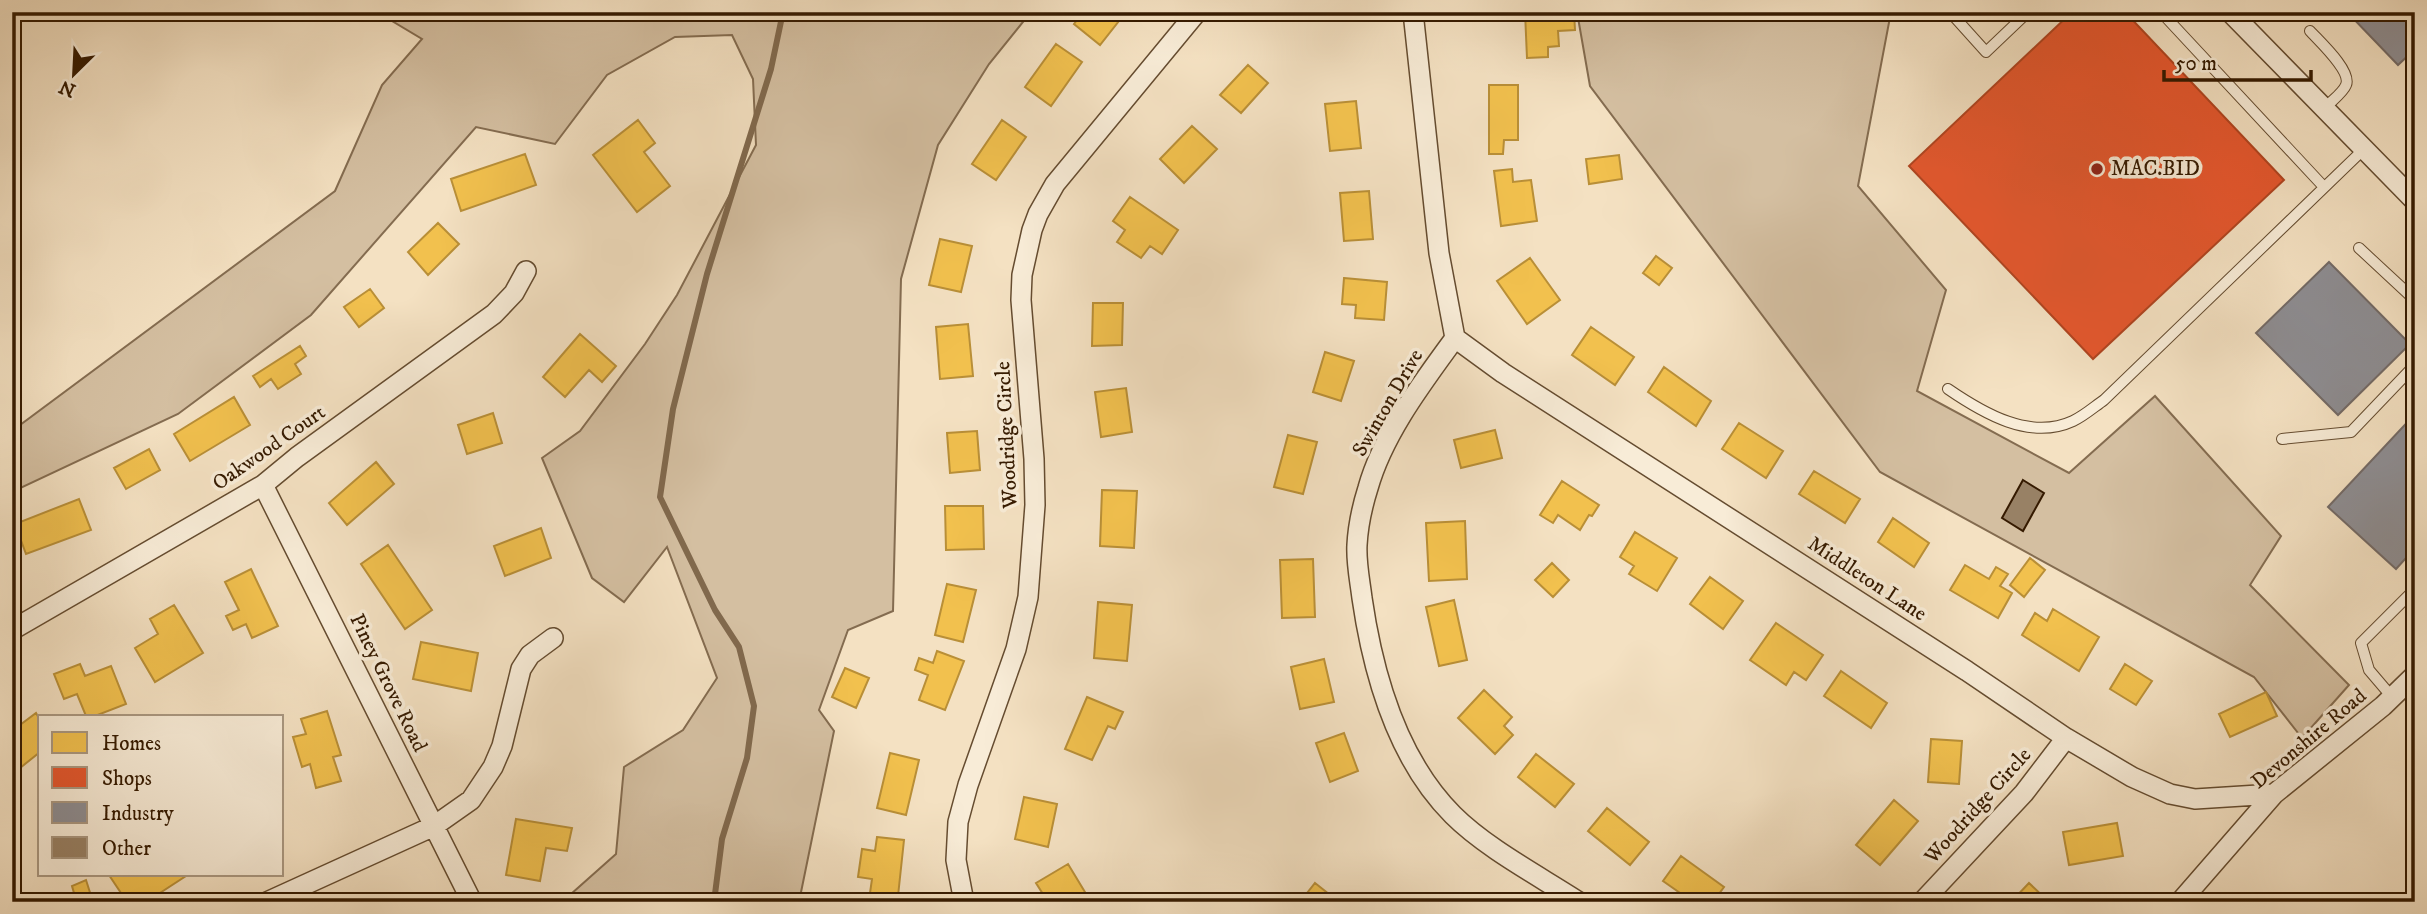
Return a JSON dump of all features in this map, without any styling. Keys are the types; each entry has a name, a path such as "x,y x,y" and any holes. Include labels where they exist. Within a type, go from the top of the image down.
{"street":[{"name":"Woodridge Circle","path":"964,902 956,860 958,822 968,785 1016,649 1028,597 1034,547 1034,459 1021,300 1026,251 1038,214 1055,184 1198,12"},
{"path":"1413,12 1439,253 1455,338"},
{"path":"2230,12 2363,150 2413,194"},
{"name":"Oakwood Court","path":"12,629 263,485 297,457 494,314 514,293 526,271"},
{"name":"Middleton Lane","path":"1455,338 1503,373 1956,663 2066,738 2132,777 2170,794 2194,799 2274,794"},
{"name":"Swinton Drive","path":"1455,338 1421,384 1383,449 1368,488 1357,548 1367,629 1391,713 1418,769 1433,792 1474,833 1579,902"},
{"name":"Piney Grove Road","path":"263,485 472,902"},
{"path":"267,902 434,826 471,800 502,746 521,669 530,655 553,638"},
{"name":"Devonshire Road","path":"2180,902 2274,794 2415,675"},
{"name":"Woodridge Circle","path":"1923,902 2024,793 2066,738"}],"lane":[{"path":"1950,12 1986,52 2028,12"},
{"path":"2161,12 2324,187"},
{"path":"2310,31 2344,70 2347,78 2346,85 2324,109"},
{"path":"1948,389 1967,402 2017,426 2049,428 2074,421 2104,400 2363,150"},
{"path":"2359,248 2415,300"},
{"path":"2282,439 2351,432 2415,365"},
{"path":"2392,697 2369,670 2361,643 2415,589"}],"shaded area":[{"path":"377,12 1031,12 989,64 938,145 901,279 893,611 848,630 819,710 834,731 799,902 562,902 616,854 624,767 683,730 717,678 667,547 624,602 592,578 542,458 580,431 645,344 677,295 756,145 753,79 732,35 675,37 607,75 555,144 476,127 311,315 178,414 12,492 12,431 335,191 382,85 422,39"},
{"path":"1577,12 1891,12 1858,186 1946,290 1917,391 2069,473 2155,396 2281,536 2250,585 2349,685 2302,738 2254,677 1880,472 1590,86"}],"building: Homes":[{"path":"1083,12 1126,12 1100,45 1074,24"},
{"path":"1525,12 1574,12 1575,30 1558,31 1559,46 1548,47 1548,57 1527,58"},
{"path":"1056,44 1082,62 1051,106 1025,87"},
{"path":"1248,65 1268,83 1241,113 1220,95"},
{"path":"1489,85 1518,85 1518,140 1504,140 1503,154 1489,154"},
{"path":"1356,101 1361,148 1330,151 1325,104"},
{"path":"638,120 655,143 644,152 670,186 637,212 593,155"},
{"path":"1002,120 1026,137 996,180 972,164"},
{"path":"1192,126 1217,149 1184,183 1160,159"},
{"path":"525,154 536,185 461,211 451,179"},
{"path":"1619,155 1622,179 1589,184 1586,159"},
{"path":"1512,169 1513,182 1531,180 1537,221 1501,226 1494,171"},
{"path":"1369,191 1373,239 1344,241 1340,193"},
{"path":"1130,197 1178,230 1162,254 1150,246 1141,258 1117,242 1125,230 1113,221"},
{"path":"438,223 459,244 428,275 408,252"},
{"path":"940,239 972,246 961,292 929,285"},
{"path":"1656,256 1672,268 1659,285 1643,273"},
{"path":"1530,258 1560,300 1527,324 1497,281"},
{"path":"1344,278 1387,282 1384,320 1355,318 1356,305 1342,304"},
{"path":"370,289 384,308 359,327 344,307"},
{"path":"1093,303 1123,303 1122,345 1092,346"},
{"path":"968,324 973,376 940,379 936,327"},
{"path":"1591,327 1634,357 1615,385 1572,355"},
{"path":"580,334 616,366 602,382 589,370 565,397 543,377"},
{"path":"300,346 306,356 295,364 301,374 278,389 271,379 260,387 253,376"},
{"path":"1325,352 1354,361 1341,401 1313,392"},
{"path":"1664,367 1711,401 1696,426 1648,392"},
{"path":"1126,388 1132,432 1101,437 1095,392"},
{"path":"234,397 250,425 190,461 174,434"},
{"path":"493,413 502,443 467,454 458,425"},
{"path":"1739,423 1783,451 1766,478 1722,449"},
{"path":"1495,430 1502,458 1461,468 1454,440"},
{"path":"977,431 980,470 950,473 947,433"},
{"path":"1288,435 1317,442 1303,494 1274,487"},
{"path":"149,449 160,470 126,489 114,468"},
{"path":"376,462 394,484 347,525 329,503"},
{"path":"1814,471 1860,499 1845,523 1799,494"},
{"path":"1562,481 1599,505 1580,530 1558,515 1553,523 1540,515"},
{"path":"1102,490 1137,491 1134,548 1100,546"},
{"path":"79,499 91,530 26,554 15,524"},
{"path":"945,506 983,506 984,549 946,550"},
{"path":"1893,518 1929,543 1914,567 1878,542"},
{"path":"1465,521 1467,579 1429,581 1426,523"},
{"path":"541,528 551,558 505,576 494,546"},
{"path":"1635,532 1677,558 1657,591 1629,574 1634,566 1620,557"},
{"path":"388,545 432,610 405,629 361,564"},
{"path":"2030,558 2045,570 2024,597 2010,585"},
{"path":"1313,559 1315,617 1282,618 1280,560"},
{"path":"1552,563 1569,580 1553,597 1535,580"},
{"path":"1965,565 1989,579 1996,567 2008,574 2000,586 2012,593 1998,618 1950,590"},
{"path":"251,569 278,626 252,638 246,624 233,630 226,616 239,610 225,582"},
{"path":"1710,577 1743,601 1723,629 1690,604"},
{"path":"947,584 976,590 963,642 935,635"},
{"path":"1454,600 1467,660 1439,666 1426,607"},
{"path":"1098,602 1132,605 1127,661 1094,658"},
{"path":"174,605 203,653 155,682 135,648 158,634 150,619"},
{"path":"2053,609 2099,637 2079,671 2022,635 2035,613 2047,621"},
{"path":"1776,623 1823,655 1806,680 1794,672 1786,685 1750,660"},
{"path":"421,642 478,653 471,691 413,679"},
{"path":"937,651 964,661 945,710 919,700 928,675 915,670 919,658 933,663"},
{"path":"1324,659 1334,702 1300,709 1291,667"},
{"path":"80,664 85,676 111,666 126,704 98,715 86,715 77,694 64,699 54,674"},
{"path":"2125,664 2152,681 2136,705 2110,689"},
{"path":"845,668 869,678 856,708 832,697"},
{"path":"1841,671 1887,703 1871,728 1824,696"},
{"path":"1484,690 1512,717 1504,726 1513,735 1495,754 1458,718"},
{"path":"2266,692 2277,716 2230,737 2219,714"},
{"path":"1087,697 1123,712 1115,729 1108,726 1092,760 1065,749"},
{"path":"327,711 341,755 333,757 341,781 316,788 310,764 302,767 293,737 306,734 301,719"},
{"path":"36,713 38,754 20,768 12,757 12,731"},
{"path":"1344,733 1358,771 1330,782 1316,743"},
{"path":"1931,739 1962,741 1959,784 1928,782"},
{"path":"890,753 919,760 906,815 877,808"},
{"path":"1536,754 1574,784 1555,807 1518,777"},
{"path":"1024,797 1057,804 1048,847 1015,839"},
{"path":"1894,800 1918,821 1880,865 1856,845"},
{"path":"1607,808 1649,842 1630,865 1588,831"},
{"path":"516,819 572,828 567,851 546,848 540,881 506,875"},
{"path":"2117,823 2123,856 2069,865 2063,832"},
{"path":"877,837 904,840 898,896 870,893 872,879 858,877 862,849 875,851"},
{"path":"1681,856 1724,887 1713,902 1693,902 1663,881"},
{"path":"1068,864 1091,902 1048,902 1036,883"},
{"path":"110,876 186,876 146,902 127,902"},
{"path":"86,880 93,902 71,902 76,900 72,886"},
{"path":"1315,883 1339,902 1300,902"},
{"path":"2029,883 2049,902 2011,902"}],"building: Shops":[{"path":"2072,12 2125,12 2284,180 2093,359 1909,166"}],"building: Industry":[{"path":"2347,12 2415,12 2415,49 2398,65"},
{"path":"2329,262 2410,344 2338,415 2256,333"},
{"path":"2415,414 2415,548 2396,569 2328,507"}],"building: Other":[{"path":"2023,480 2044,493 2023,531 2002,518"}],"waterway":[{"path":"714,902 722,839 747,758 754,706 739,647 715,610 660,497 673,409 707,274 771,69 783,12"}],"place":[{"name":"MAC.BID","path":"2097,169"}]}
